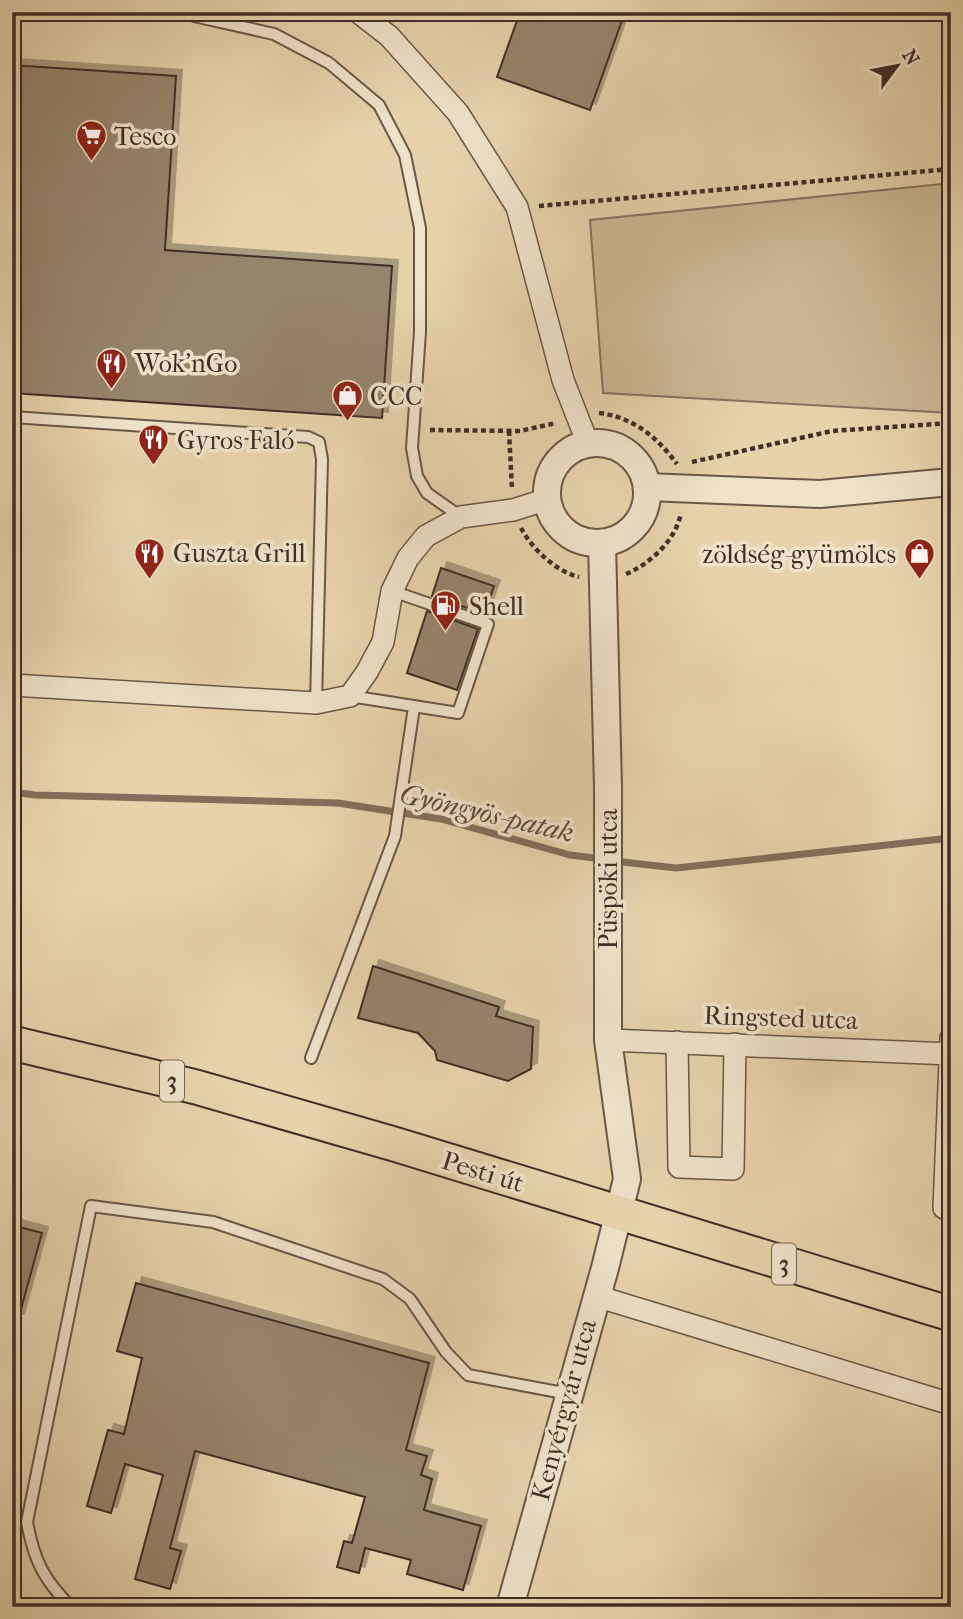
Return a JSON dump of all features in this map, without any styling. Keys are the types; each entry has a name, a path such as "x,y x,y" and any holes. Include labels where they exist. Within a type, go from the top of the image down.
{"main road":[{"name":"Pesti út","path":"12,1043 196,1087 951,1314"}],"street":[{"path":"358,12 389,36 458,113 517,207 563,380 575,417 588,444"},
{"path":"588,444 610,444 624,451 640,468 647,487 645,507 640,519 630,531 615,540 602,543 574,537 564,530 553,516 548,499 548,485 555,466 561,458 577,447 588,444"},
{"path":"647,487 820,494 951,482"},
{"path":"12,685 316,703 351,696 383,642 392,591 408,558 426,536 461,517 513,510 548,499"},
{"name":"Püspöki utca","path":"602,543 608,824 608,1040 627,1179 618,1213"},
{"path":"944,1208 951,1038"},
{"name":"Ringsted utca","path":"608,1040 951,1054"},
{"path":"677,1042 679,1167 733,1169 735,1044"},
{"name":"Kenyérgyár utca","path":"510,1607 618,1213"},
{"path":"596,1296 951,1404"}],"lane":[{"path":"194,16 274,34 329,63 379,105 405,155 420,228 420,331 412,448 417,476 427,493 461,517"},
{"path":"12,417 308,437 318,442 322,459 316,703"},
{"path":"351,696 457,713 488,624 392,591"},
{"path":"311,1058 395,836 414,707"},
{"path":"71,1607 43,1573 32,1551 27,1522 91,1206 213,1222 383,1279 410,1299 446,1352 468,1375 569,1394"}],"path":[{"path":"517,207 615,201 951,169"},
{"path":"415,430 520,431 601,412 637,425 662,445 678,465 832,431 951,423"}],"shaded area":[{"path":"951,183 951,413 603,393 590,220"}],"building":[{"path":"520,12 625,12 590,110 497,77"},
{"path":"12,65 176,76 165,250 392,266 382,418 12,393"},
{"path":"441,568 494,586 484,614 432,596"},
{"path":"427,611 478,629 457,690 407,673"},
{"path":"373,966 499,1007 496,1016 533,1027 531,1069 508,1081 437,1060 435,1051 418,1033 358,1018"},
{"path":"12,1225 42,1233 18,1320 12,1320"},
{"path":"136,1283 429,1363 406,1450 427,1456 421,1475 432,1479 424,1510 481,1526 463,1590 407,1574 411,1560 365,1548 359,1573 337,1567 344,1541 352,1543 365,1497 195,1451 170,1548 181,1551 170,1589 135,1579 163,1475 125,1464 111,1513 87,1506 108,1430 124,1434 142,1358 117,1351"}],"waterway":[{"name":"Gyöngyös-patak","path":"12,792 35,795 338,803 441,819 570,855 602,859"},
{"name":"Gyöngyös-patak","path":"614,861 676,868 951,838"}],"place":[{"name":"Tesco","path":"91,163"},
{"name":"Wok'nGo","path":"112,390"},
{"name":"CCC","path":"347,423"},
{"name":"Gyros Faló","path":"154,467"},
{"name":"Guszta Grill","path":"150,580"},
{"name":"zöldség-gyümölcs","path":"919,581"},
{"name":"Shell","path":"446,633"}]}
